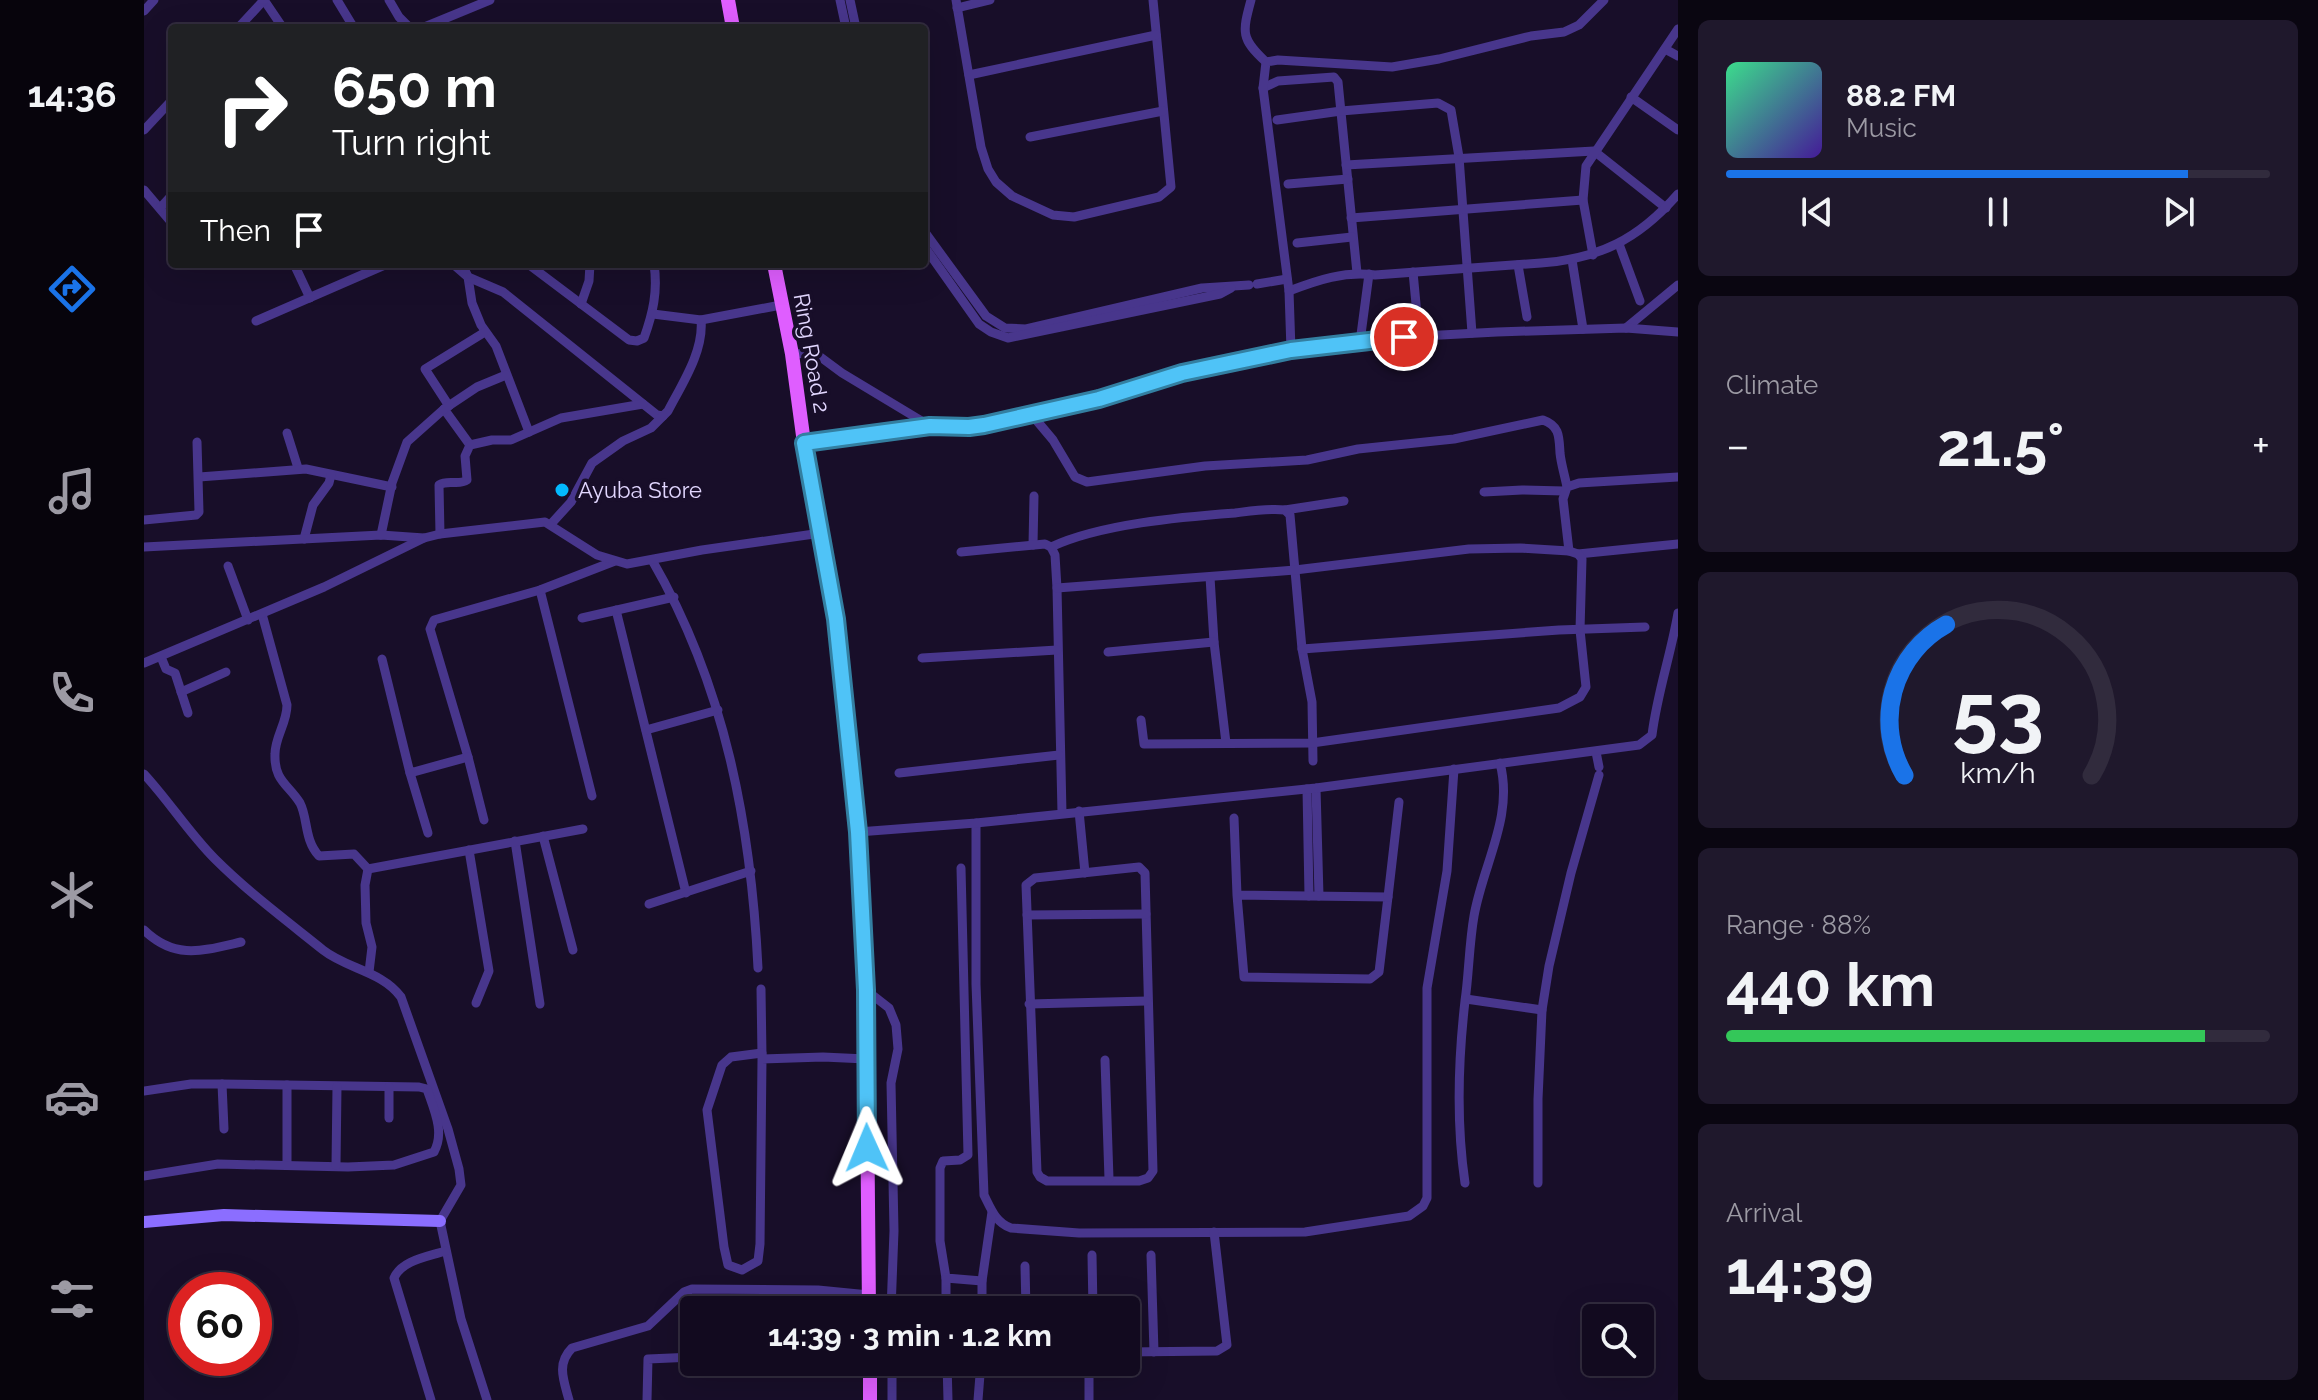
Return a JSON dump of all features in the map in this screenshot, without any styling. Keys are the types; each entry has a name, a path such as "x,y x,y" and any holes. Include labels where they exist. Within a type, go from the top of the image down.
{"main road":[{"path":"728,0 732,24"},
{"name":"Ring Road 2","path":"775,268 836,619 858,832 866,990 869,1296"},
{"path":"870,1376 870,1400"}],"street":[{"path":"144,11 154,0"},
{"path":"242,24 264,0 280,24"},
{"path":"337,0 352,24"},
{"path":"389,0 406,24"},
{"path":"432,24 490,0"},
{"path":"840,0 845,24"},
{"path":"850,0 855,24"},
{"path":"990,0 956,4 981,147 988,169 996,182 1012,196 1053,215 1074,217 1159,197 1171,187 1153,0"},
{"path":"1251,0 1244,36 1249,46 1266,62"},
{"path":"1266,62 1278,60 1392,67 1439,59 1531,36 1564,32 1579,25 1604,0"},
{"path":"1593,255 1583,200 1586,166 1678,29"},
{"path":"969,75 1156,35"},
{"path":"1665,49 1678,56"},
{"path":"1266,62 1263,88 1289,291 1291,350"},
{"path":"1263,88 1278,81 1334,77 1338,82 1357,273"},
{"path":"1631,97 1678,130"},
{"path":"1277,120 1438,103 1445,104 1451,110 1459,157 1472,333"},
{"path":"144,130 168,104"},
{"path":"1030,137 1163,111"},
{"path":"1346,165 1594,151 1666,208"},
{"path":"1288,184 1348,179"},
{"path":"144,190 168,218"},
{"path":"1289,291 1318,280 1357,273 1518,265 1593,255 1640,231 1678,194"},
{"path":"160,208 168,199"},
{"path":"1351,218 1583,200"},
{"path":"928,237 974,302 996,324 1005,328 1026,329 1095,318 1287,279"},
{"path":"1297,243 1352,237"},
{"path":"1619,244 1640,301"},
{"path":"928,252 968,312 991,332 1008,338 1095,318"},
{"path":"1572,260 1583,329"},
{"path":"1518,265 1527,317"},
{"path":"296,268 310,298"},
{"path":"256,321 378,268"},
{"path":"458,268 468,277 503,292 657,415 663,416"},
{"path":"464,268 472,303 485,332 496,346 529,432"},
{"path":"533,268 629,340 637,341 644,338 653,314 654,268"},
{"path":"581,304 590,268"},
{"path":"1413,272 1419,336"},
{"path":"1360,342 1369,274"},
{"path":"1626,328 1678,285"},
{"path":"653,314 701,320 781,305"},
{"path":"551,524 571,502 592,463 623,441 651,428 668,411 691,366 701,336 701,320"},
{"path":"804,443 930,426 969,427 1032,415 1182,373 1291,350 1472,333 1626,328 1678,332"},
{"path":"470,445 425,369 485,332"},
{"path":"792,354 815,353 842,373 930,426"},
{"path":"381,535 407,442 446,407 477,387 506,375"},
{"path":"470,445 511,440 561,418 643,404"},
{"path":"1032,415 1053,440 1075,477 1087,482 1205,466 1307,460 1358,449 1454,439 1543,420 1560,434 1573,552 1582,559 1580,630 1586,687 1580,697 1564,706 1312,743 1144,744 1141,720"},
{"path":"287,433 298,468"},
{"path":"144,520 196,515 200,506 197,442"},
{"path":"440,534 439,485 467,480 465,456 470,445"},
{"path":"199,477 298,468 392,487"},
{"path":"304,539 313,505 331,475"},
{"path":"1484,492 1566,489 1579,483 1678,477"},
{"path":"1033,545 1034,496"},
{"path":"961,552 1033,545 1051,547 1072,537 1097,531 1344,501"},
{"path":"1285,510 1290,515 1302,649 1312,702 1313,761"},
{"path":"144,663 262,614 424,538 440,534 545,522 578,544 627,564 821,533"},
{"path":"144,547 381,535 424,538"},
{"path":"1057,588 1295,570 1469,549 1520,548 1573,552 1678,544"},
{"path":"1051,547 1055,555 1057,588 1062,813"},
{"path":"652,560 674,597 727,735 754,890 758,968"},
{"path":"484,820 430,629 434,620 540,590 615,561"},
{"path":"228,566 248,620"},
{"path":"1210,577 1226,743"},
{"path":"540,590 592,796"},
{"path":"582,618 674,597"},
{"path":"616,610 686,893"},
{"path":"858,832 976,823 1312,788 1639,745 1652,735 1655,707 1669,662 1678,613"},
{"path":"262,614 287,705 287,715 275,750 275,770 283,785 299,802 315,852 319,856 354,854 368,869"},
{"path":"1302,649 1645,627"},
{"path":"1108,652 1214,642"},
{"path":"922,658 1057,650"},
{"path":"161,657 166,669 175,673 188,713"},
{"path":"382,659 428,833"},
{"path":"181,692 226,672"},
{"path":"646,730 718,710"},
{"path":"1538,1183 1542,1010 1571,873 1599,771 1596,752"},
{"path":"899,773 1059,755"},
{"path":"410,773 468,757"},
{"path":"1465,1183 1459,1144 1460,1033 1475,910 1503,815 1505,792 1500,763"},
{"path":"976,823 976,984 984,1195 992,1212 1004,1226 1011,1228 1079,1233 1305,1232 1396,1219 1417,1212 1427,1198 1427,988 1447,871 1454,769"},
{"path":"144,774 188,829 233,875 331,956 369,972 396,990 401,997 452,1142 461,1185 440,1221 461,1319 487,1400"},
{"path":"1312,788 1314,896"},
{"path":"1234,818 1242,973 1247,979 1374,978 1379,972 1399,802"},
{"path":"1079,811 1085,873"},
{"path":"368,869 583,829"},
{"path":"543,836 573,950"},
{"path":"515,841 540,1004"},
{"path":"469,850 489,971 476,1003"},
{"path":"1139,867 1145,873 1146,914 1153,1171 1148,1178 1139,1181 1047,1181 1037,1172 1026,885 1030,880 1139,867"},
{"path":"946,1296 940,1241 940,1168 943,1161 964,1159 968,1155 961,868"},
{"path":"368,869 365,885 366,923 372,947 369,972"},
{"path":"649,904 751,871"},
{"path":"1237,895 1388,897"},
{"path":"1027,915 1146,914"},
{"path":"144,930 155,941 180,952 241,942"},
{"path":"761,989 762,1056 760,1244 758,1261 742,1270 728,1265 707,1110 722,1065 731,1057 762,1056 866,1059"},
{"path":"866,990 889,1008 896,1025 898,1049 893,1067 891,1104 894,1231 892,1296"},
{"path":"1466,999 1542,1010"},
{"path":"1029,1004 1147,1001"},
{"path":"1105,1060 1109,1179"},
{"path":"144,1091 191,1084 427,1089 437,1118 439,1141 434,1152 394,1165 218,1164 144,1176"},
{"path":"222,1084 224,1129"},
{"path":"287,1085 287,1164"},
{"path":"336,1165 337,1087"},
{"path":"389,1087 389,1118"},
{"path":"982,1296 992,1212"},
{"path":"144,1222 224,1215 440,1221"},
{"path":"1140,1352 1217,1351 1227,1345 1214,1232"},
{"path":"431,1400 394,1278 397,1270 408,1263 445,1251"},
{"path":"1092,1255 1093,1296"},
{"path":"1151,1255 1154,1352"},
{"path":"1025,1266 1026,1296"},
{"path":"946,1278 982,1281"},
{"path":"569,1400 561,1373 567,1353 572,1348 648,1326 684,1292 710,1287 818,1290 844,1296"},
{"path":"647,1400 648,1359 680,1358"},
{"path":"892,1376 892,1400"},
{"path":"947,1376 948,1400"},
{"path":"978,1400 980,1376"},
{"path":"1089,1376 1089,1400"}],"place":[{"name":"Ayuba Store","path":"562,490"}],"route":[{"path":"867,1148 866,990 858,832 836,619 804,443 930,426 969,427 1013,420 1099,399 1182,373 1291,350 1404,337"}]}
